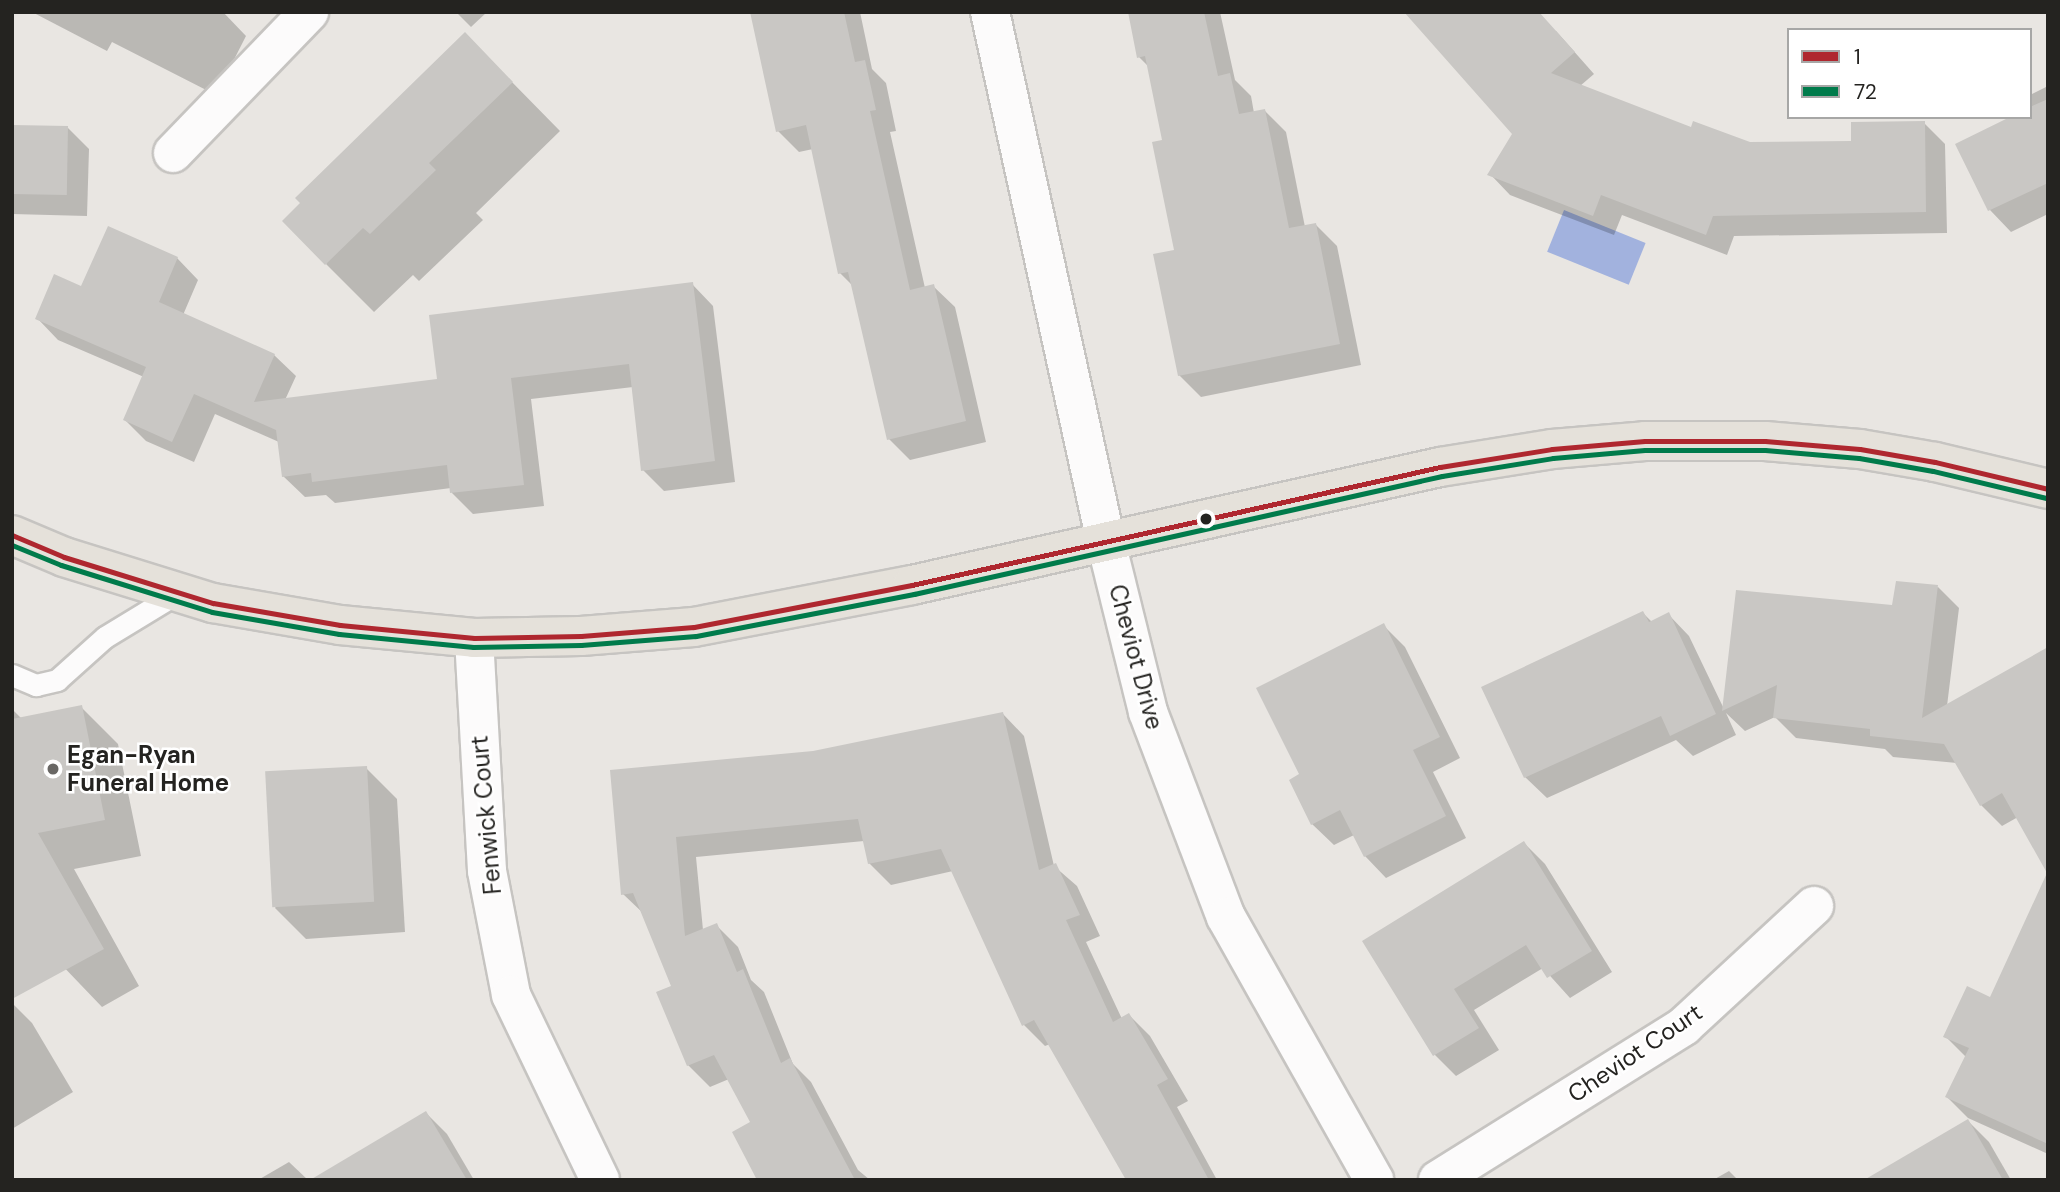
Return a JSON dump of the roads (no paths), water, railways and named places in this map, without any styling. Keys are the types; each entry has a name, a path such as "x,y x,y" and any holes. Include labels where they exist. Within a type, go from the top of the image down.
{"main road":[{"path":"12,535 65,557 213,603 340,625 474,638 581,636 694,627 912,585 1440,467 1552,449 1645,441 1765,440 1860,449 1936,462 2048,489"}],"street":[{"path":"173,153 309,12"},
{"name":"Cheviot Drive","path":"989,12 1106,542 1148,712 1226,917 1374,1180"},
{"name":"Fenwick Court","path":"474,638 487,871 511,995 600,1180"},
{"name":"Cheviot Court","path":"1438,1180 1684,1026 1814,905"}],"lane":[{"path":"12,675 36,685 57,680 105,637 179,592"}],"water":[{"path":"1564,210 1646,243 1629,285 1547,252"}],"place":[{"name":"Egan-Ryan Funeral Home","path":"53,769"}]}
